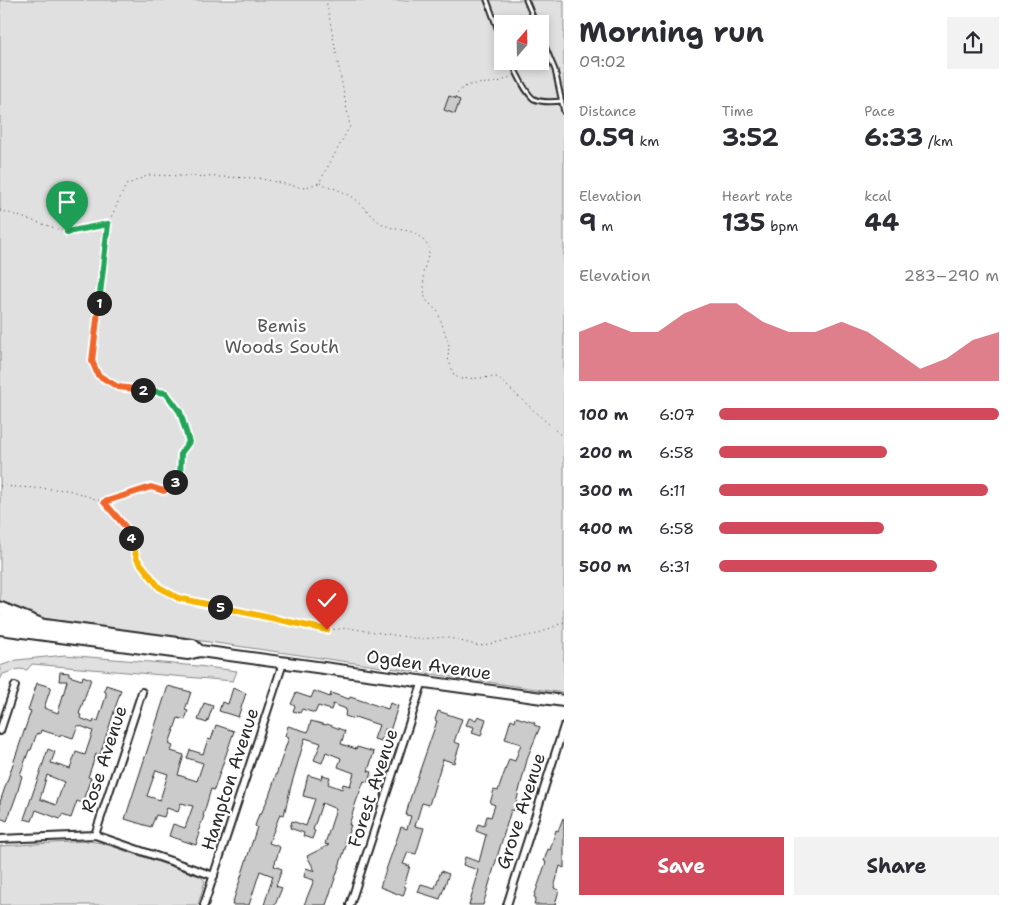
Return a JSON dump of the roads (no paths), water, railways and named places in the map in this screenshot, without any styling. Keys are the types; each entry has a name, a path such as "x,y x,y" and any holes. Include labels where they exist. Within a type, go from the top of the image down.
{"highway":[{"path":"0,608 40,624"}],"main road":[{"name":"Ogden Avenue","path":"0,619 193,645 200,651"},
{"name":"Ogden Avenue","path":"0,629 178,653 188,654 200,651 564,701"}],"street":[{"name":"Hampton Avenue","path":"204,905 283,662"},
{"name":"Forest Avenue","path":"350,905 423,681"},
{"path":"0,731 15,686"},
{"name":"Rose Avenue","path":"96,835 142,692"},
{"name":"Grove Avenue","path":"507,905 564,726"},
{"path":"0,839 96,835 214,876"}],"lane":[{"path":"487,0 494,19"},
{"path":"526,0 532,15"},
{"path":"549,56 555,70 564,112"},
{"path":"516,70 533,98 547,102 562,102"}],"park label":[{"name":"Bemis Woods South","path":"282,336"}]}
